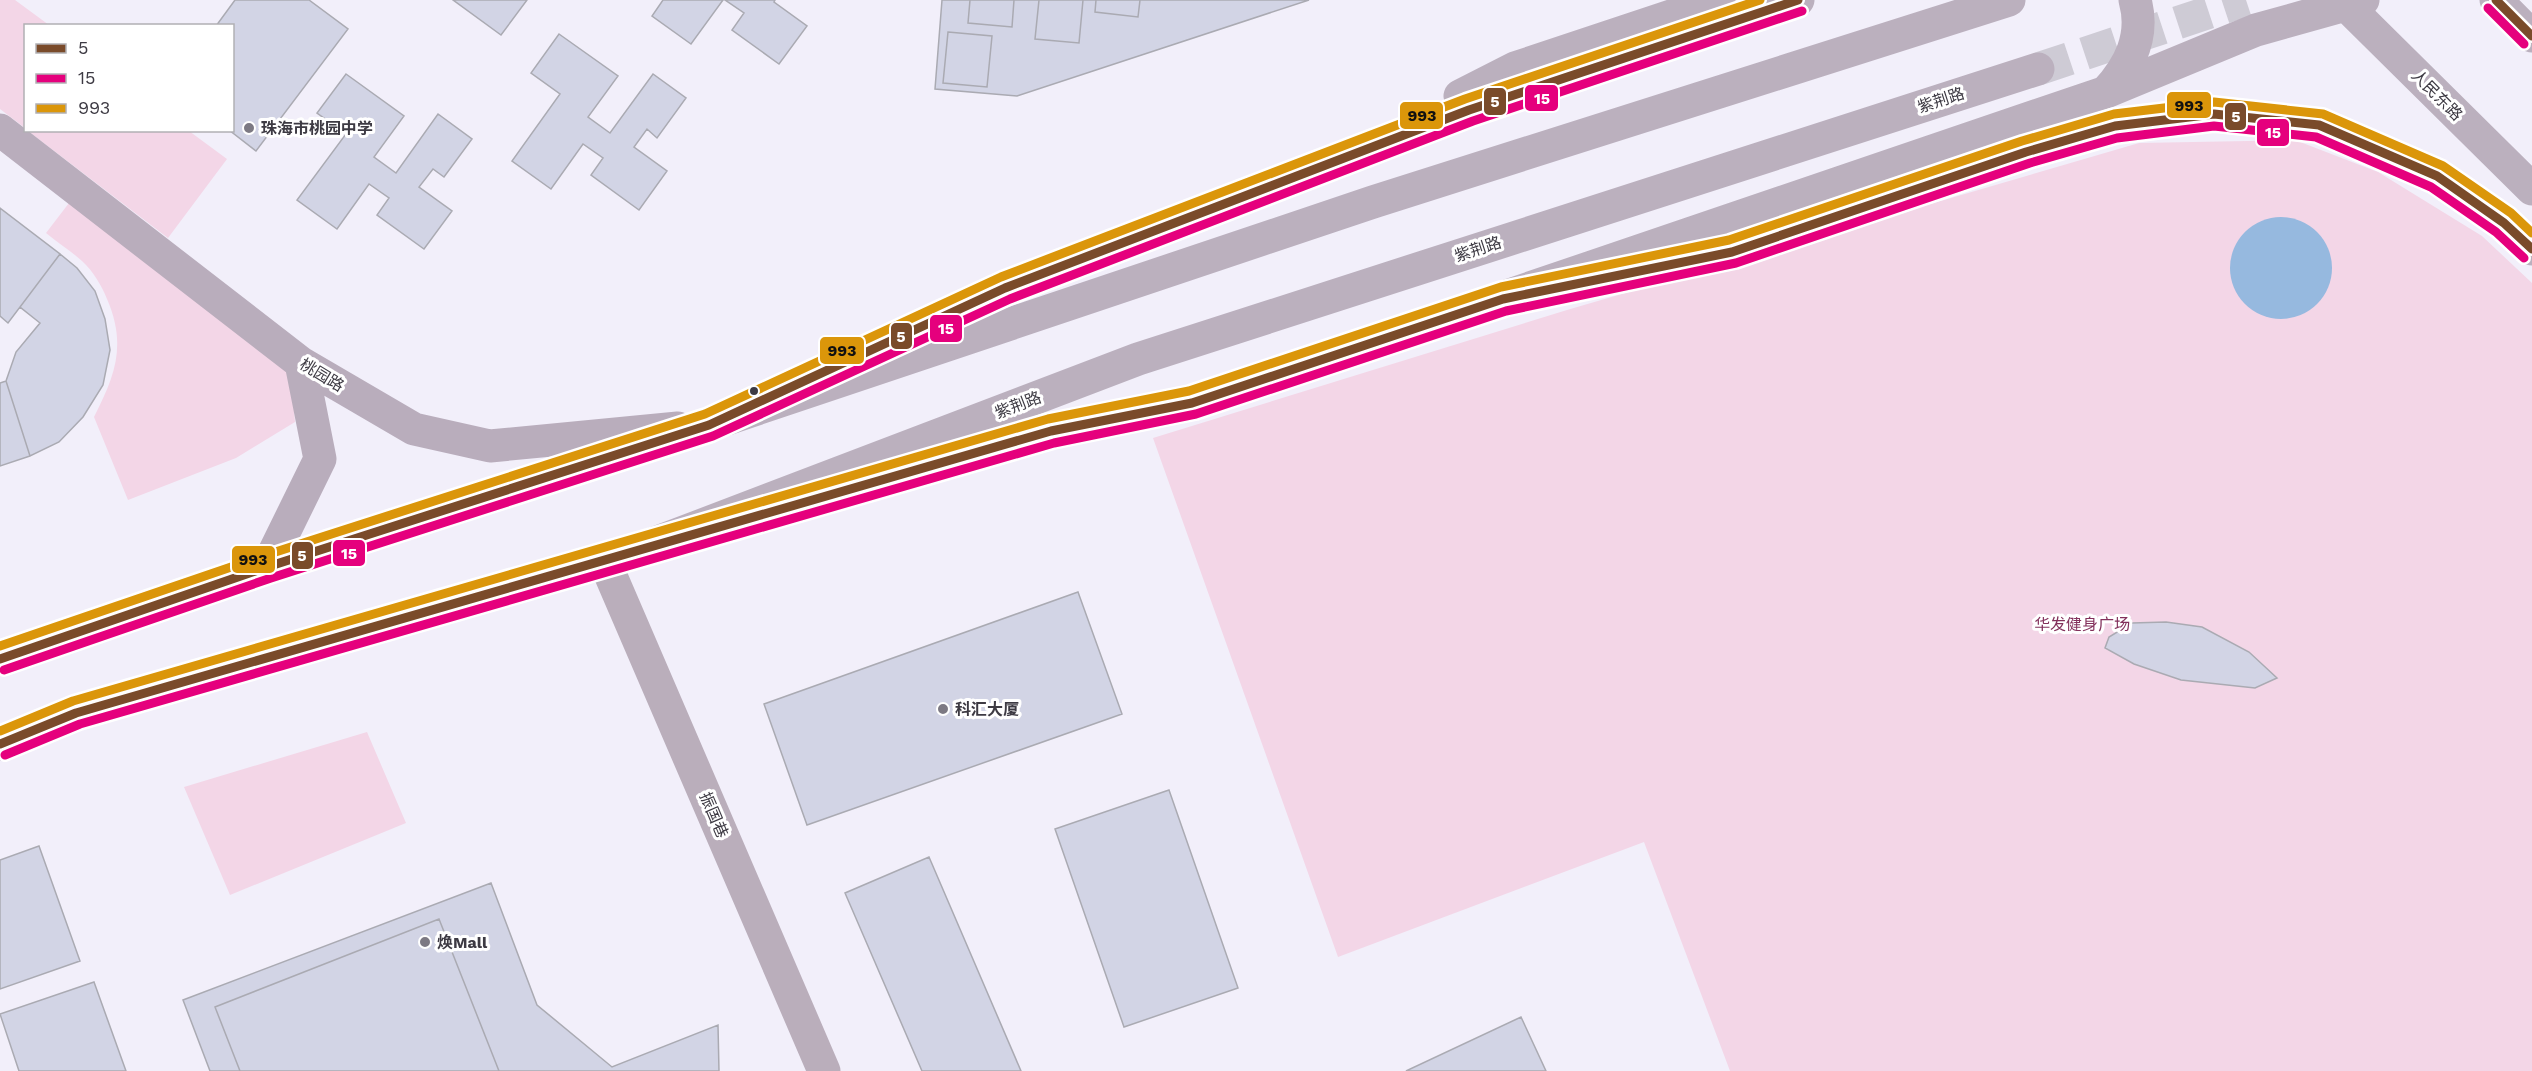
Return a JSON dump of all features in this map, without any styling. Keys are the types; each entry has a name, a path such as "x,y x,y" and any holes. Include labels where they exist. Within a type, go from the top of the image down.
{"main road":[{"path":"1307,172 1515,68 1719,0"},
{"path":"708,424 1005,288 1469,110 1798,0"},
{"path":"0,659 267,567 708,424 1372,202 2009,0"},
{"path":"2106,92 2130,61 2139,25 2135,0"},
{"path":"2496,0 2532,36"},
{"path":"619,555 1051,431 1192,403 2106,92 2256,30 2351,2"},
{"name":"人民东路","path":"2351,2 2532,189"},
{"name":"紫荆路","path":"0,744 76,713 619,555 1138,359 2038,69"},
{"path":"1503,299 1732,252 2026,152 2115,126 2214,114 2319,125 2436,176 2504,223 2532,249"}],"street":[{"name":"桃园路","path":"0,130 302,363 414,429 490,446 708,424"},
{"path":"267,567 320,459 302,363"},
{"name":"振国巷","path":"619,555 824,1071"}],"green space":[{"path":"0,0 15,0 48,24 24,24 24,127 0,109"},
{"path":"29,132 190,132 227,159 168,238"},
{"name":"华发健身广场","path":"2295,140 2378,172 2482,236 2532,283 2532,1071 1730,1071 1644,842 1338,957 1153,438 1567,310 2139,143"},
{"path":"69,203 291,375 295,422 236,458 128,500 94,417 108,388 116,360 116,331 113,316 103,289 90,269 46,233"},
{"path":"367,732 406,823 230,895 184,787"}],"water":[{"path":"2281,217 2301,221 2317,232 2328,248 2332,268 2328,288 2317,304 2301,315 2281,319 2261,315 2245,304 2234,288 2230,268 2234,248 2245,232 2261,221"}],"building":[{"path":"235,0 309,0 348,29 256,151 232,132 234,132 234,24 217,24"},
{"path":"453,0 527,0 501,35"},
{"path":"663,0 723,0 691,44 652,16"},
{"path":"725,0 775,0 774,2 807,26 779,64 732,30 744,13"},
{"path":"942,0 1309,0 1017,96 935,89"},
{"path":"970,0 1014,0 1012,27 968,23"},
{"path":"1039,0 1083,0 1079,43 1035,39"},
{"path":"1096,0 1140,0 1138,17 1095,12"},
{"path":"948,32 992,36 987,87 943,83"},
{"path":"559,34 618,76 588,117 610,133 653,74 686,98 657,138 647,129 634,147 667,171 639,210 591,175 603,158 583,144 551,189 512,161 560,94 531,73"},
{"path":"346,74 404,116 374,157 396,173 438,114 472,139 444,177 433,169 419,187 452,211 424,249 377,215 389,198 369,184 337,229 297,200 346,134 317,113"},
{"path":"0,208 60,254 8,323 0,316"},
{"path":"60,254 77,268 95,291 105,319 110,350 103,385 83,417 59,442 30,456 6,381 16,352 40,323 20,307"},
{"path":"6,381 30,456 0,466 0,383"},
{"name":"科汇大厦","path":"1078,592 1122,714 807,825 764,704"},
{"path":"2166,622 2202,627 2249,652 2277,678 2255,688 2181,680 2134,664 2105,648 2109,637 2132,623"},
{"path":"1169,790 1238,988 1124,1027 1055,829"},
{"path":"39,846 80,961 0,989 0,860"},
{"path":"929,857 1021,1071 922,1071 845,893"},
{"name":"焕Mall","path":"491,883 537,1005 612,1067 718,1025 719,1071 210,1071 183,1000"},
{"path":"439,919 499,1071 240,1071 215,1007"},
{"path":"94,982 126,1071 19,1071 0,1014"},
{"path":"1521,1017 1546,1071 1406,1071"}],"tunnel":[{"path":"2038,69 2246,0"}],"transit line":[{"name":"993","path":"0,646 263,556 705,414 1001,277 1465,99 1760,0"},
{"name":"5","path":"0,659 267,567 709,425 1005,288 1469,110 1798,0"},
{"name":"5","path":"2496,0 2532,36"},
{"name":"15","path":"2488,8 2524,44"},
{"name":"15","path":"4,670 271,578 713,436 1010,299 1473,121 1802,11"},
{"name":"993","path":"0,731 73,701 1048,419 1189,391 1501,287 1729,240 2022,141 2114,114 2214,102 2323,114 2443,166 2511,213 2532,233"},
{"name":"5","path":"0,744 76,713 1051,431 1192,403 1503,299 1732,252 2026,152 2115,126 2214,114 2319,125 2437,176 2504,223 2532,249"},
{"name":"15","path":"5,755 80,724 1054,443 1196,414 1506,311 1736,263 2030,163 2117,138 2214,126 2316,137 2431,187 2496,232 2524,258"}],"place":[{"name":"珠海市桃园中学","path":"249,128"},
{"name":"科汇大厦","path":"943,709"},
{"name":"焕Mall","path":"425,942"}]}
